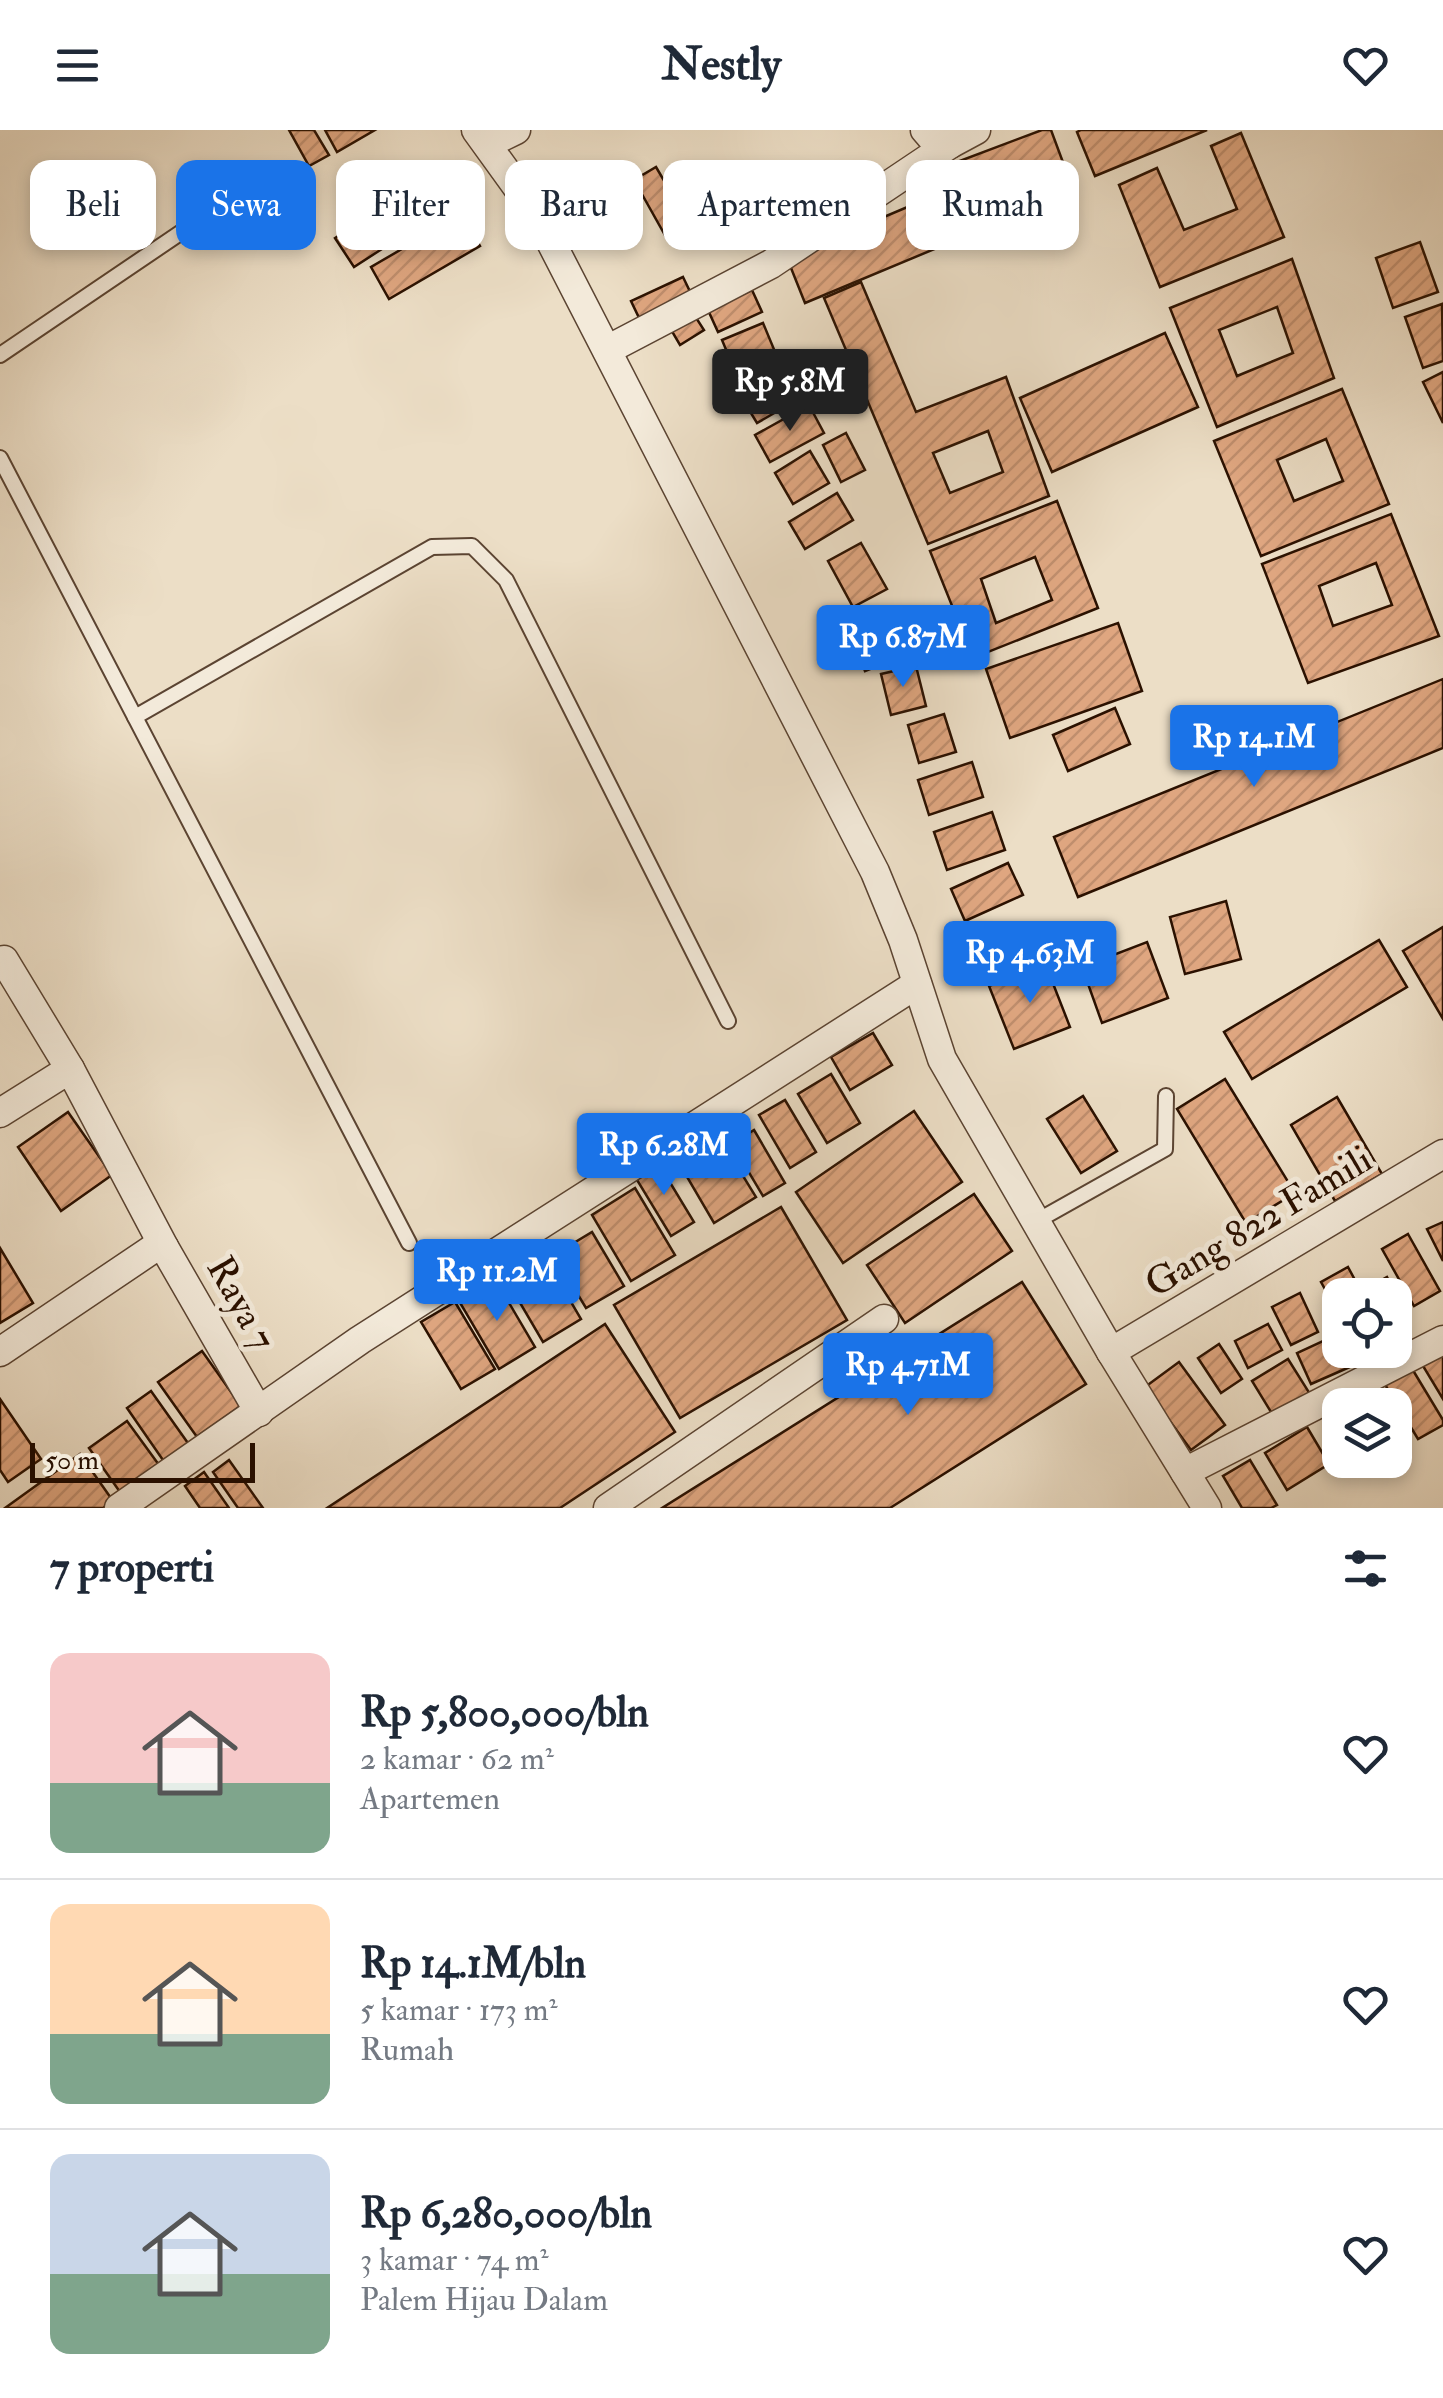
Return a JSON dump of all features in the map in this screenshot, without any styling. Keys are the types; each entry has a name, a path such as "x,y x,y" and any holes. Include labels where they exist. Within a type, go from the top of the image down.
{"street":[{"path":"516,130 482,137 536,213 875,872 942,1059 1110,1352 1208,1508"},
{"path":"607,350 771,264 938,137 976,130"},
{"path":"2,959 70,1069 164,1247"},
{"path":"119,1508 360,1340 917,984"},
{"path":"0,1113 70,1069"},
{"name":"Gang 822 Famili","path":"1110,1352 1443,1154"},
{"name":"Raya 7","path":"0,1352 157,1246 164,1247 260,1412"},
{"path":"608,1508 884,1319"},
{"path":"1185,1472 1443,1340"}],"lane":[{"path":"0,355 176,236"},
{"path":"0,458 409,1243"},
{"path":"135,717 432,547 472,546 506,580 728,1020"},
{"path":"1035,1222 1164,1150 1166,1096"}],"building":[{"path":"289,130 314,130 329,155 316,162 306,160"},
{"path":"325,130 375,130 337,152"},
{"path":"1051,130 1062,160 962,160"},
{"path":"1207,130 1095,176 1077,132"},
{"path":"1241,133 1284,237 1160,287 1119,185 1157,168 1184,230 1237,209 1211,146"},
{"path":"656,167 663,179 663,232 643,196 643,175"},
{"path":"906,208 906,250 932,250 805,303 787,258 806,250 886,250 886,216"},
{"path":"1420,242 1438,292 1393,308 1376,258"},
{"path":"343,250 380,250 354,267"},
{"path":"400,250 473,250 389,299 371,267"},
{"path":"1292,259 1334,378 1217,427 1170,308","holes":["1277,307 1293,353 1237,376 1219,330"]},
{"path":"683,277 694,300 642,324 631,301"},
{"path":"861,282 916,412 1006,377 1049,496 928,544 824,298","holes":["988,431 1003,472 950,493 933,453"]},
{"path":"752,290 762,312 718,332 708,310"},
{"path":"1442,304 1443,361 1423,368 1405,317"},
{"path":"693,313 704,330 680,345 670,328"},
{"path":"763,323 778,359 737,376 722,340"},
{"path":"1165,333 1198,407 1052,472 1020,398"},
{"path":"785,368 802,397 757,423 740,395"},
{"path":"1443,372 1443,423 1423,382"},
{"path":"1342,389 1389,504 1261,556 1214,441","holes":["1326,439 1343,481 1294,501 1277,460"]},
{"path":"809,405 824,433 770,462 755,435"},
{"path":"846,433 865,470 841,482 823,445"},
{"path":"810,451 829,483 793,504 775,473"},
{"path":"837,493 853,520 805,549 789,522"},
{"path":"1057,501 1098,608 973,658 930,551","holes":["1035,557 1052,600 996,623 981,579"]},
{"path":"1391,514 1439,636 1308,683 1262,564","holes":["1376,563 1392,605 1333,626 1319,586"]},
{"path":"861,543 887,589 853,607 828,561"},
{"path":"905,612 920,649 865,671 851,634"},
{"path":"1118,623 1142,691 1010,738 986,669"},
{"path":"916,666 926,706 891,715 881,674"},
{"path":"1443,679 1443,748 1078,897 1054,837"},
{"path":"1115,708 1130,744 1068,771 1053,735"},
{"path":"944,714 956,752 919,763 908,725"},
{"path":"972,762 983,797 929,815 918,780"},
{"path":"992,812 1005,850 947,870 934,832"},
{"path":"1008,863 1023,895 965,921 951,889"},
{"path":"1226,901 1241,959 1185,974 1170,917"},
{"path":"1443,927 1443,1019 1403,951"},
{"path":"1379,940 1407,987 1252,1079 1224,1032"},
{"path":"1147,942 1168,998 1102,1023 1082,967"},
{"path":"1045,963 1070,1027 1014,1049 989,986"},
{"path":"873,1033 892,1065 850,1090 831,1057"},
{"path":"831,1074 860,1123 827,1143 798,1094"},
{"path":"1225,1079 1295,1193 1246,1223 1177,1109"},
{"path":"1083,1096 1117,1151 1081,1173 1047,1119"},
{"path":"1337,1097 1382,1174 1335,1201 1291,1125"},
{"path":"785,1100 816,1152 790,1168 759,1115"},
{"path":"914,1111 962,1182 843,1263 796,1192"},
{"path":"68,1112 112,1175 61,1211 18,1147"},
{"path":"754,1130 785,1183 763,1196 732,1144"},
{"path":"724,1145 756,1197 714,1223 683,1170"},
{"path":"657,1161 694,1222 671,1236 634,1175"},
{"path":"635,1188 675,1255 631,1281 592,1215"},
{"path":"974,1194 1012,1251 905,1323 867,1265"},
{"path":"781,1207 847,1320 680,1418 614,1305"},
{"path":"1443,1222 1443,1261 1427,1229"},
{"path":"592,1232 624,1286 586,1308 554,1255"},
{"path":"1408,1234 1440,1291 1414,1306 1412,1278 1398,1278 1382,1249"},
{"path":"0,1248 33,1303 0,1323"},
{"path":"540,1249 581,1319 543,1342 502,1272"},
{"path":"1348,1267 1354,1278 1328,1278"},
{"path":"495,1279 535,1347 499,1369 459,1301"},
{"path":"1022,1282 1086,1384 890,1508 662,1508"},
{"path":"1300,1293 1318,1332 1291,1345 1272,1307"},
{"path":"455,1302 495,1369 461,1389 421,1322"},
{"path":"605,1324 675,1432 560,1508 327,1508"},
{"path":"1268,1324 1282,1350 1248,1368 1235,1341"},
{"path":"1322,1341 1322,1368 1347,1368 1311,1384 1297,1353"},
{"path":"1219,1344 1242,1379 1221,1393 1198,1358"},
{"path":"1443,1347 1443,1399 1420,1361"},
{"path":"202,1351 241,1406 197,1437 158,1382"},
{"path":"1288,1359 1310,1394 1274,1417 1252,1381"},
{"path":"1179,1362 1225,1425 1191,1450 1145,1387"},
{"path":"1412,1368 1443,1425 1418,1439 1412,1429 1412,1388 1387,1388 1384,1383"},
{"path":"151,1391 190,1446 165,1463 127,1408"},
{"path":"0,1399 41,1459 8,1482 0,1470"},
{"path":"127,1421 159,1465 120,1492 89,1448"},
{"path":"1307,1427 1322,1452 1322,1468 1287,1490 1265,1453"},
{"path":"80,1454 113,1501 103,1508 5,1508"},
{"path":"229,1460 263,1508 238,1508 213,1472"},
{"path":"1250,1460 1277,1505 1242,1508 1223,1476"},
{"path":"204,1472 229,1508 200,1508 185,1486"}]}
